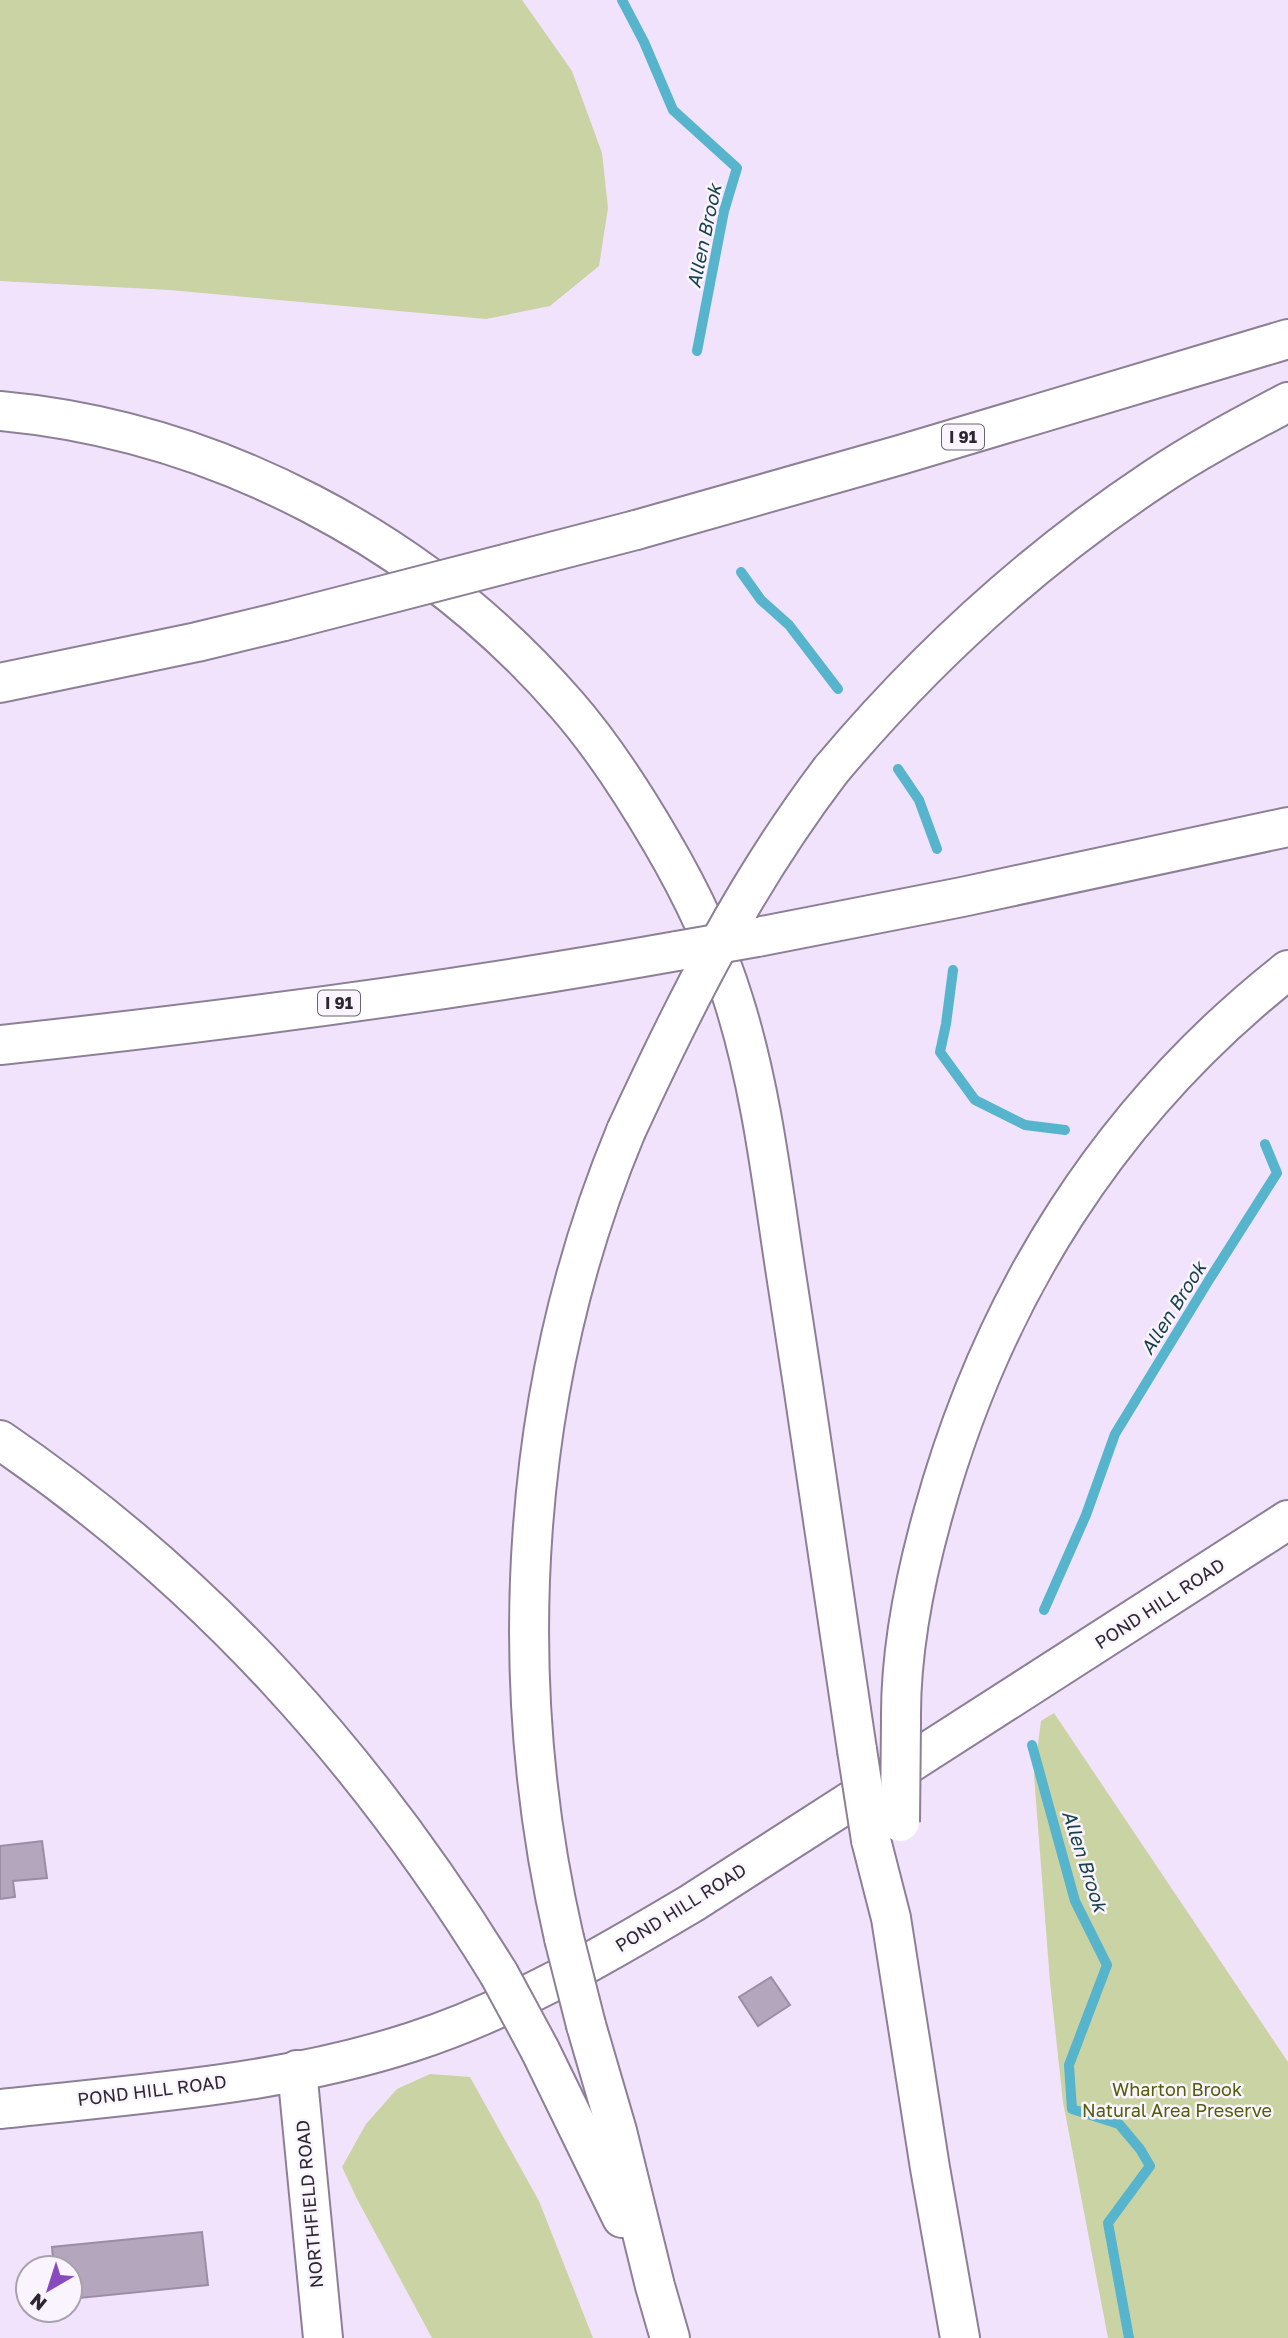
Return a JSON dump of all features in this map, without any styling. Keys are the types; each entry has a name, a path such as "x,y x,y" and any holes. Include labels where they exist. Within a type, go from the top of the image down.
{"main road":[{"name":"I 91","path":"0,683 197,642 636,530 900,455 1288,339"},
{"path":"670,2338 654,2286 617,2131 564,1938 544,1838 532,1718 529,1655 534,1523 541,1455 566,1312 596,1208 626,1131 673,1030 727,926 760,870 801,810 874,719 920,670 978,616 1098,517 1156,478 1288,402"},
{"path":"0,411 68,421 176,446 263,480 361,532 452,596 492,629 566,704 622,778 673,862 710,936 745,1043 766,1145 857,1749 886,1831"},
{"name":"I 91","path":"0,1045 395,995 677,951 962,897 1288,827"},
{"path":"960,2338 891,1918 886,1831 901,1722 903,1663 916,1579 940,1490 964,1418 1005,1319 1060,1221 1132,1123 1162,1088 1218,1030 1288,970"},
{"path":"0,1440 62,1484 138,1545 218,1619 289,1691 354,1765 414,1845 499,1974 540,2050 654,2286"},
{"name":"POND HILL ROAD","path":"0,2109 191,2088 297,2070 359,2058 462,2024 611,1952 738,1874 1288,1520"},
{"name":"NORTHFIELD ROAD","path":"297,2070 323,2338"}],"green space":[{"path":"0,0 522,0 572,71 602,153 608,208 599,266 550,306 486,319 170,290 0,281"},
{"name":"Wharton Brook Natural Area Preserve","path":"1054,1713 1288,2062 1288,2338 1108,2338 1063,2102 1050,1982 1034,1775 1041,1721"},
{"path":"430,2074 470,2077 539,2201 593,2338 432,2338 342,2167 366,2124 397,2089"}],"building":[{"path":"42,1841 47,1878 13,1881 15,1897 0,1899 0,1846"},
{"path":"771,1977 790,2005 758,2026 739,1997"},
{"path":"202,2232 208,2285 84,2298 84,2254 53,2254 52,2247"}],"waterway":[{"name":"Allen Brook","path":"622,0 644,42 673,110 737,168 724,211 697,351"},
{"name":"Allen Brook","path":"741,572 761,600 789,625 838,689"},
{"name":"Allen Brook","path":"898,769 919,800 937,849"},
{"name":"Allen Brook","path":"953,970 940,1052 975,1100 1025,1125 1065,1130"},
{"name":"Allen Brook","path":"1044,1610 1086,1515 1115,1434 1277,1173 1265,1144"},
{"name":"Allen Brook","path":"1032,1745 1075,1901 1107,1965 1069,2065 1072,2109 1119,2124 1150,2166 1108,2223 1129,2338"}]}
